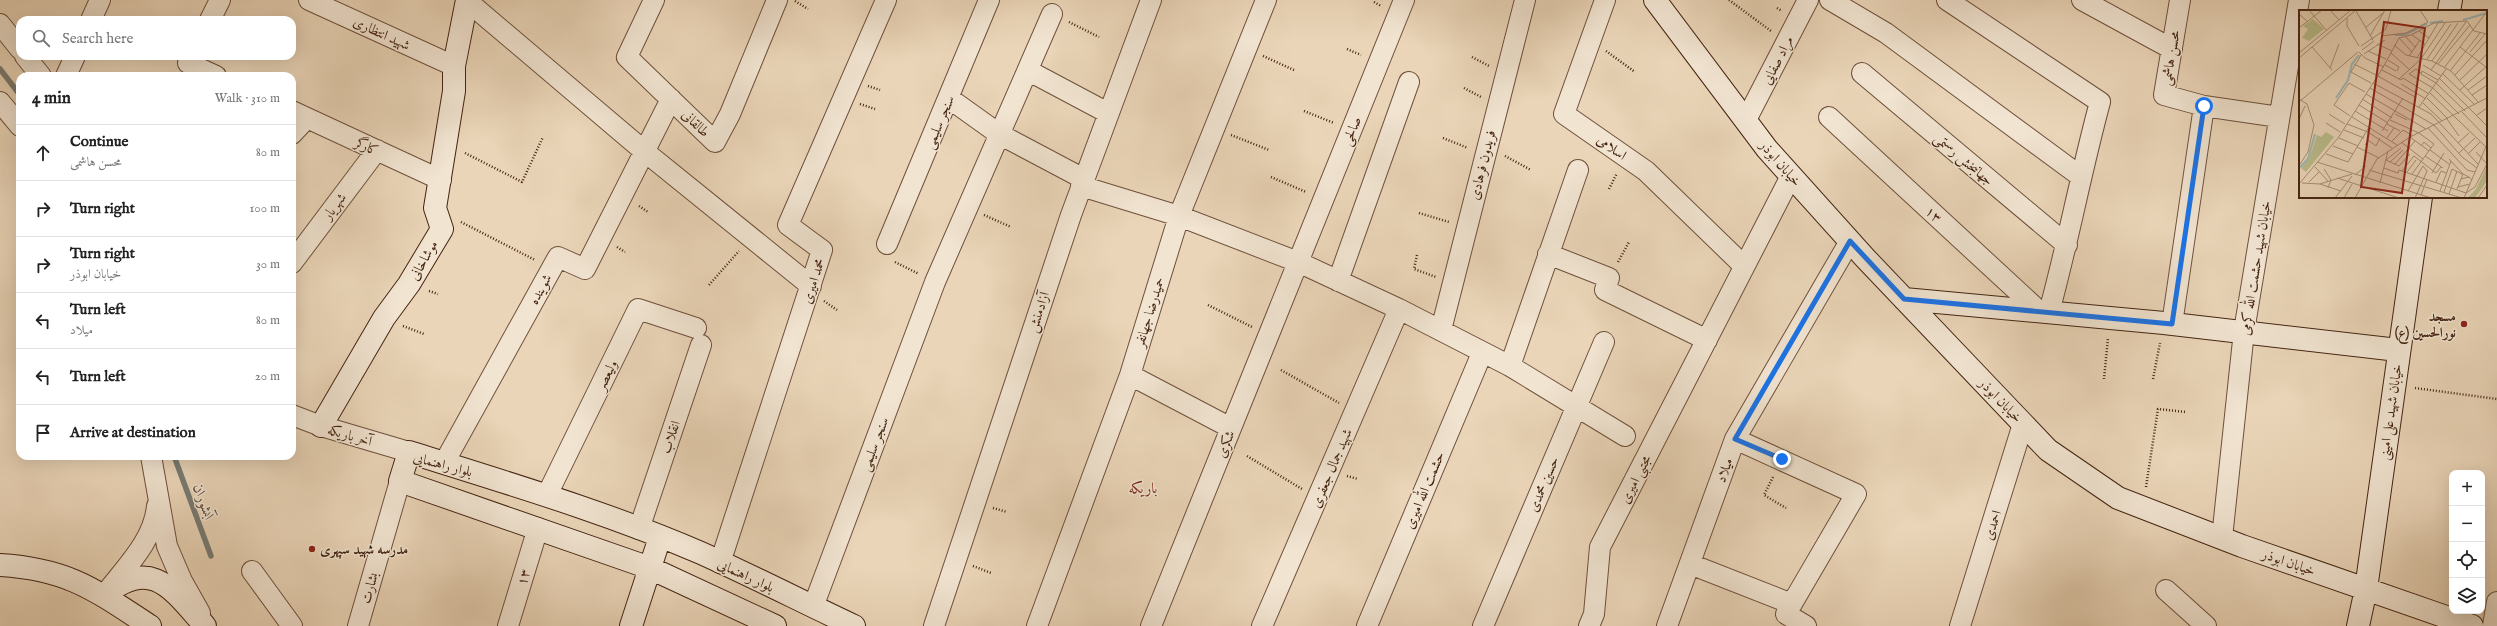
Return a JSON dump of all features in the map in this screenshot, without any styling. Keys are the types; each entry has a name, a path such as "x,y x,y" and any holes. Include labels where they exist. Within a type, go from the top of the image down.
{"street":[{"path":"93,16 100,0"},
{"path":"212,16 220,0"},
{"name":"شهید انتظاری","path":"309,0 454,66"},
{"path":"467,0 644,151 811,286"},
{"name":"موشاخانی","path":"321,426 384,318 409,284 442,229 436,208 454,91 454,66 467,0"},
{"name":"طالقانی","path":"654,0 627,56 715,142 730,114 777,0"},
{"name":"محمد امیری","path":"720,563 822,250 788,225 886,0"},
{"name":"سنجر سلیمی","path":"887,244 950,99 989,0"},
{"name":"حمیدرضا جهانفر","path":"1037,626 1130,375 1178,216 1266,0"},
{"name":"صالحی","path":"1298,262 1404,0"},
{"name":"فریدون فرهادی","path":"1441,330 1525,0"},
{"name":"اسلامی","path":"1605,0 1564,114 1646,171 1744,266"},
{"name":"خیابان ابوذر","path":"1655,0 1746,120 1792,176 1904,299 2048,450 2118,498 2222,538 2472,626"},
{"name":"مراد صفایی","path":"1746,120 1808,0"},
{"path":"1830,0 1886,34 2080,176"},
{"path":"1947,0 2100,102 2080,176 2067,245 2044,312"},
{"path":"2082,0 2172,49"},
{"name":"محسن هاشمی","path":"2180,0 2164,95 2204,106"},
{"name":"خیابان شهید حشمت الله کرمی","path":"2222,538 2244,331 2299,0"},
{"path":"2449,10 2451,0"},
{"name":"آزادمنش","path":"934,626 1082,183 1147,2"},
{"name":"سنجر سلیمی","path":"813,607 935,282 999,134 1029,71 1052,14"},
{"path":"0,24 16,44"},
{"path":"28,60 38,72"},
{"path":"68,72 73,60"},
{"path":"187,65 205,72"},
{"path":"1029,71 1108,113"},
{"name":"جهانبخش رستمی","path":"1862,72 2067,245"},
{"path":"1338,281 1409,82"},
{"path":"644,151 671,99"},
{"path":"950,99 999,134 1082,183 1178,216 1298,262 1399,309 1482,353 1510,366 1625,436"},
{"path":"0,102 16,121"},
{"path":"2168,323 2204,106 2280,117"},
{"path":"296,124 300,115"},
{"name":"کارگر","path":"300,115 441,180"},
{"name":"۱۳","path":"1829,118 2044,312"},
{"name":"شهریار","path":"296,258 377,150"},
{"name":"شوینده","path":"444,463 558,257 585,269 644,151"},
{"path":"1510,366 1578,170"},
{"name":"مجتبی امیری","path":"1589,626 1594,614 1600,547 1744,266 1792,176"},
{"name":"خیابان شهید علی امینی","path":"2358,626 2366,589 2393,384 2421,198"},
{"name":"میلاد","path":"1667,626 1735,439 1850,241"},
{"path":"1548,254 1609,278 1605,290 1707,340"},
{"name":"شکری","path":"1152,626 1298,262"},
{"path":"1904,299 2168,323 2398,350"},
{"name":"ولیعصر","path":"547,496 638,309 698,337"},
{"name":"شهید جمال جعفری","path":"1262,626 1399,309"},
{"name":"انقلاب","path":"639,529 698,337"},
{"name":"حسین محمدی","path":"1483,626 1604,342"},
{"name":"حشمت الله امیری","path":"1367,626 1482,353"},
{"path":"1130,375 1231,428"},
{"name":"آخر باریکه","path":"296,416 321,426 409,452"},
{"name":"احمدی","path":"1960,626 2024,424"},
{"path":"1735,439 1782,459 1856,494 1786,615"},
{"name":"بلوار راهنمایی","path":"775,626 650,568 400,481 409,452 547,496 660,537 720,563 854,626"},
{"path":"152,460 157,482 167,546 182,581 208,626"},
{"name":"بشارت","path":"358,626 400,481"},
{"path":"104,596 152,529 156,512 157,482"},
{"name":"۱۳","path":"508,626 538,528"},
{"path":"631,626 660,537"},
{"path":"1690,564 1806,626"},
{"path":"0,565 61,575 77,580 150,626"},
{"path":"252,571 292,626"},
{"path":"104,596 127,580 140,577 154,578 176,594 205,626"},
{"path":"2166,590 2206,626"},
{"path":"2493,626 2497,602"}],"path":[{"path":"793,0 808,9"},
{"path":"1729,0 1786,42"},
{"path":"1052,14 1099,37"},
{"path":"1591,40 1635,72"},
{"path":"1246,49 1294,70"},
{"path":"1304,111 1351,130"},
{"path":"1214,129 1269,150"},
{"path":"446,144 522,182 543,137"},
{"path":"1443,138 1486,150 1531,170"},
{"path":"1271,177 1324,199"},
{"path":"436,208 551,269"},
{"path":"967,208 1011,227"},
{"path":"1419,213 1467,228"},
{"path":"709,285 751,236"},
{"path":"887,244 882,256 935,282"},
{"path":"1417,255 1414,269 1453,283"},
{"path":"1208,305 1269,335"},
{"path":"2104,379 2111,318"},
{"path":"2153,379 2168,323"},
{"path":"1282,370 1355,412"},
{"path":"2393,384 2497,399"},
{"path":"2143,507 2158,409 2186,412"},
{"path":"1247,456 1318,498"},
{"path":"1782,459 1764,495 1786,508"}],"waterway":[{"name":"آبشوران","path":"0,69 16,90"},
{"name":"آبشوران","path":"175,460 211,556"}],"place":[{"name":"مسجد نورالحسین (ع)","path":"2464,324"},
{"name":"مدرسه شهید سپهری","path":"312,549"}],"district":[{"name":"باریکه","path":"1143,488"}],"route":[{"path":"1782,459 1735,439 1850,241 1904,299 2172,324 2204,106"}]}
